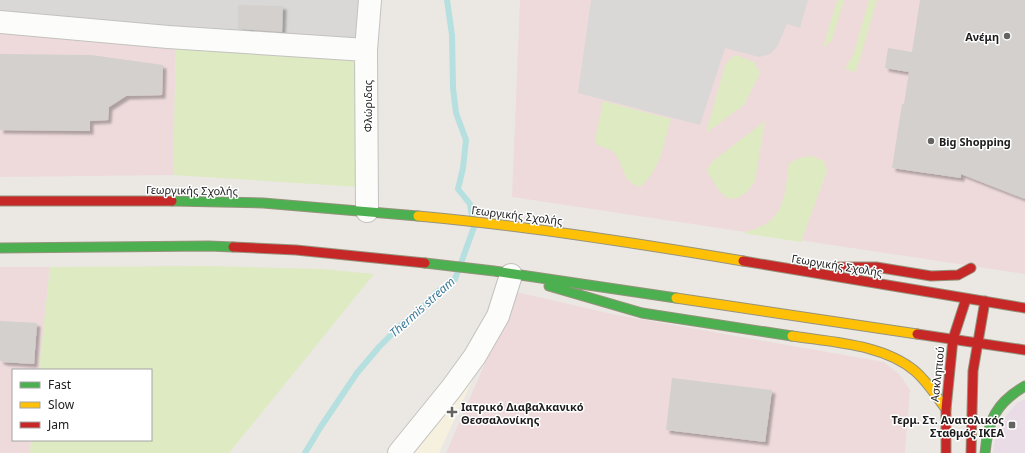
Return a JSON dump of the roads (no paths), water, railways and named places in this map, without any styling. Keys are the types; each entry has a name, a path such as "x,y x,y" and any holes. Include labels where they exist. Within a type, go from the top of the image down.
{"main road":[{"name":"Γεωργικής Σχολής","path":"0,201 168,201 263,203 436,218 509,226 684,251 966,299 1023,307"},
{"path":"0,248 209,246 296,250 396,259 503,273 1025,350"},
{"path":"800,271 838,267 876,266 931,276 945,276 958,274 971,268"},
{"path":"503,273 642,313 858,346 889,354 914,370 924,380 946,409"},
{"name":"Ασκληπιού","path":"945,450 946,409 953,339 966,299"},
{"path":"971,453 972,371 978,342 974,328 985,301"},
{"path":"953,339 974,328 988,316 1023,307"},
{"path":"985,453 988,431 995,411 1008,397 1025,386"}],"street":[{"name":"Φλώριδας","path":"367,211 366,50 370,0"},
{"path":"0,22 168,37 366,50"},
{"path":"399,453 434,411 476,356 498,316 503,273"}],"waterway":[{"name":"Thermis stream","path":"447,0 452,35 453,88 456,113 466,140 463,168 458,189 470,204 474,227 461,263"},
{"name":"Thermis stream","path":"305,453 357,373 379,347 402,324 422,308 436,293 455,279 458,271"}],"place":[{"name":"Ανέμη","path":"1007,36"},
{"name":"Big Shopping","path":"931,141"},
{"name":"Ιατρικό Διαβαλκανικό Θεσσαλονίκης","path":"452,412"},
{"name":"Τερμ. Στ. Ανατολικός Σταθμός ΙΚΕΑ","path":"1012,425"}]}
